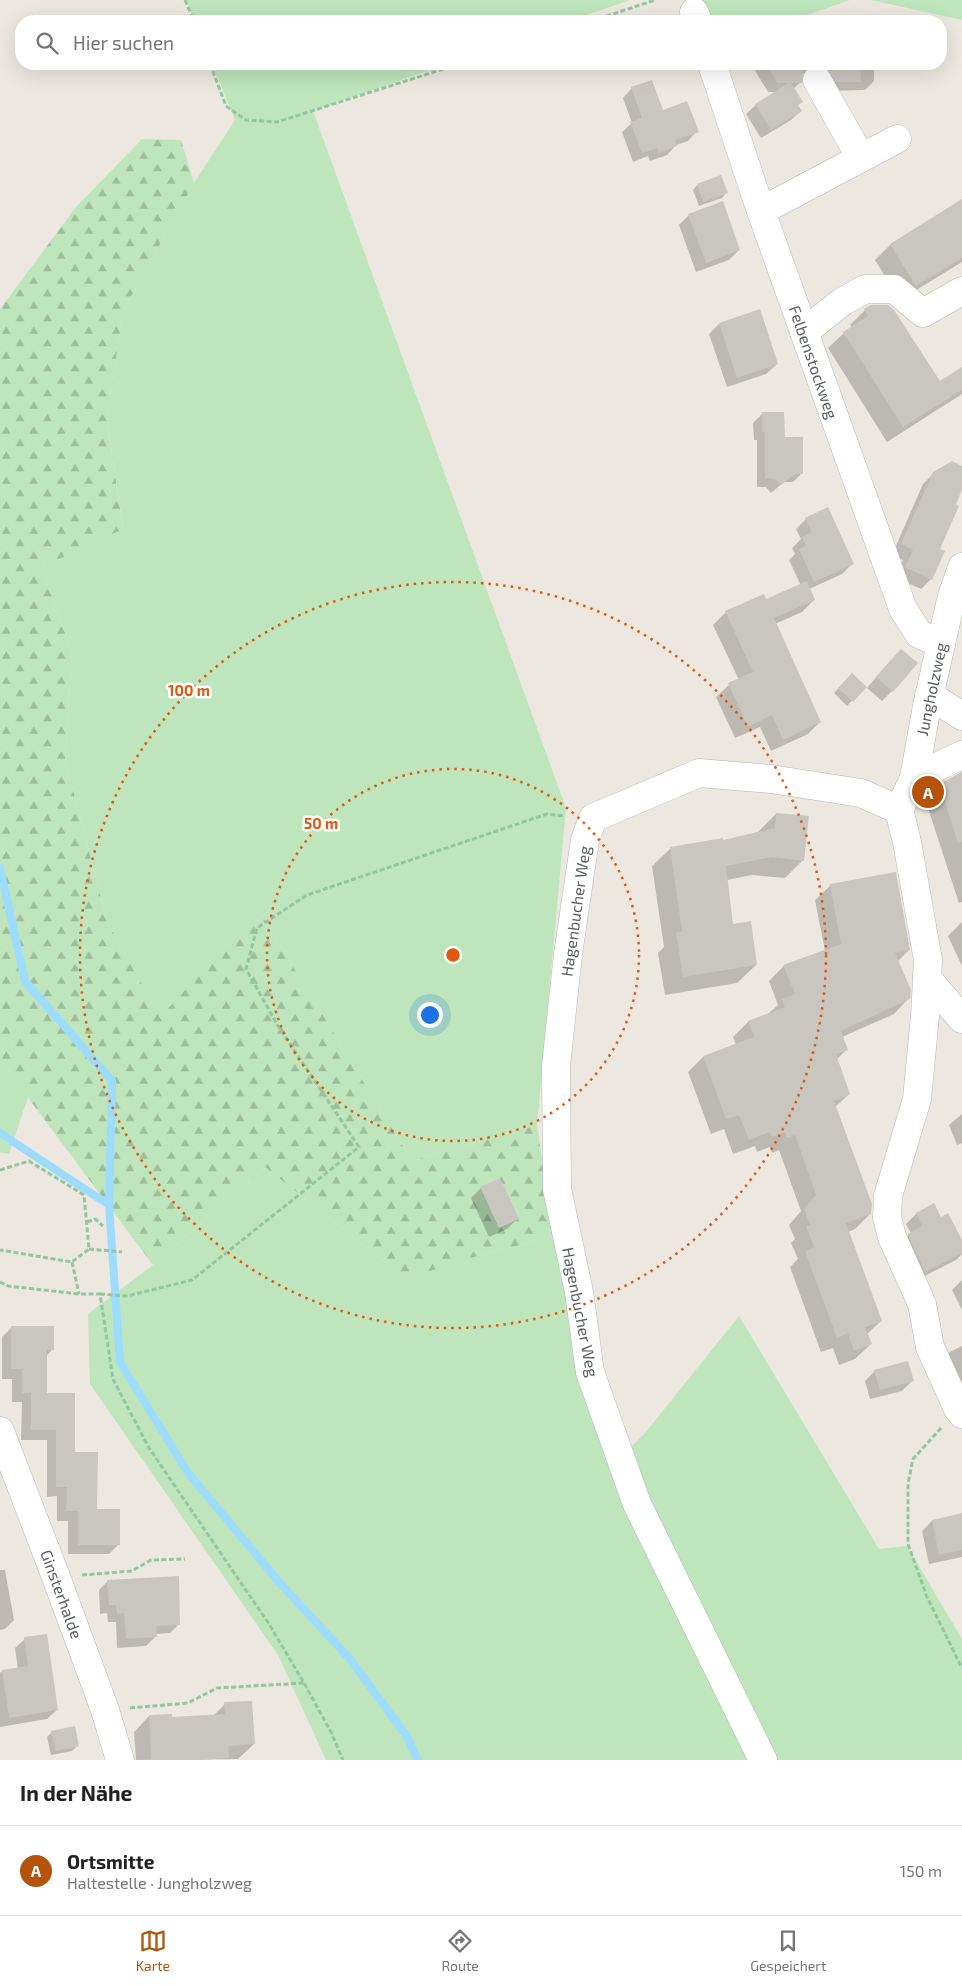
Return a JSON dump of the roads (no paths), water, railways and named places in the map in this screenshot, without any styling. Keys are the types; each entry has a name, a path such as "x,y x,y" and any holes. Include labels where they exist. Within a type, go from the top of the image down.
{"street":[{"name":"Felbenstockweg","path":"714,70 761,210 903,610 919,634 940,644"},
{"path":"817,80 862,158"},
{"path":"761,210 897,140"},
{"path":"804,332 842,302 865,288 894,289 923,313 962,292"},
{"name":"Jungholzweg","path":"899,810 914,778 940,644 952,596 962,567"},
{"path":"930,695 962,716"},
{"path":"914,778 962,755"},
{"name":"Hagenbucher Weg","path":"764,1760 637,1504 590,1372 579,1292 557,1189 556,1066 568,954 585,840 593,818 699,773 771,779 861,793 899,810"},
{"path":"899,810 907,842 928,960 917,1099 888,1196 888,1217 892,1237 922,1304 930,1347 960,1411"},
{"path":"927,978 962,1019"},
{"name":"Ginsterhalde","path":"0,1431 105,1710 120,1760"}],"waterway":[{"path":"0,868 25,981 112,1081 109,1205"},
{"path":"0,1133 109,1205 120,1362 188,1473 279,1582 349,1658 406,1735 418,1760"}],"place":[{"name":"Ortsmitte","path":"928,792"}]}
